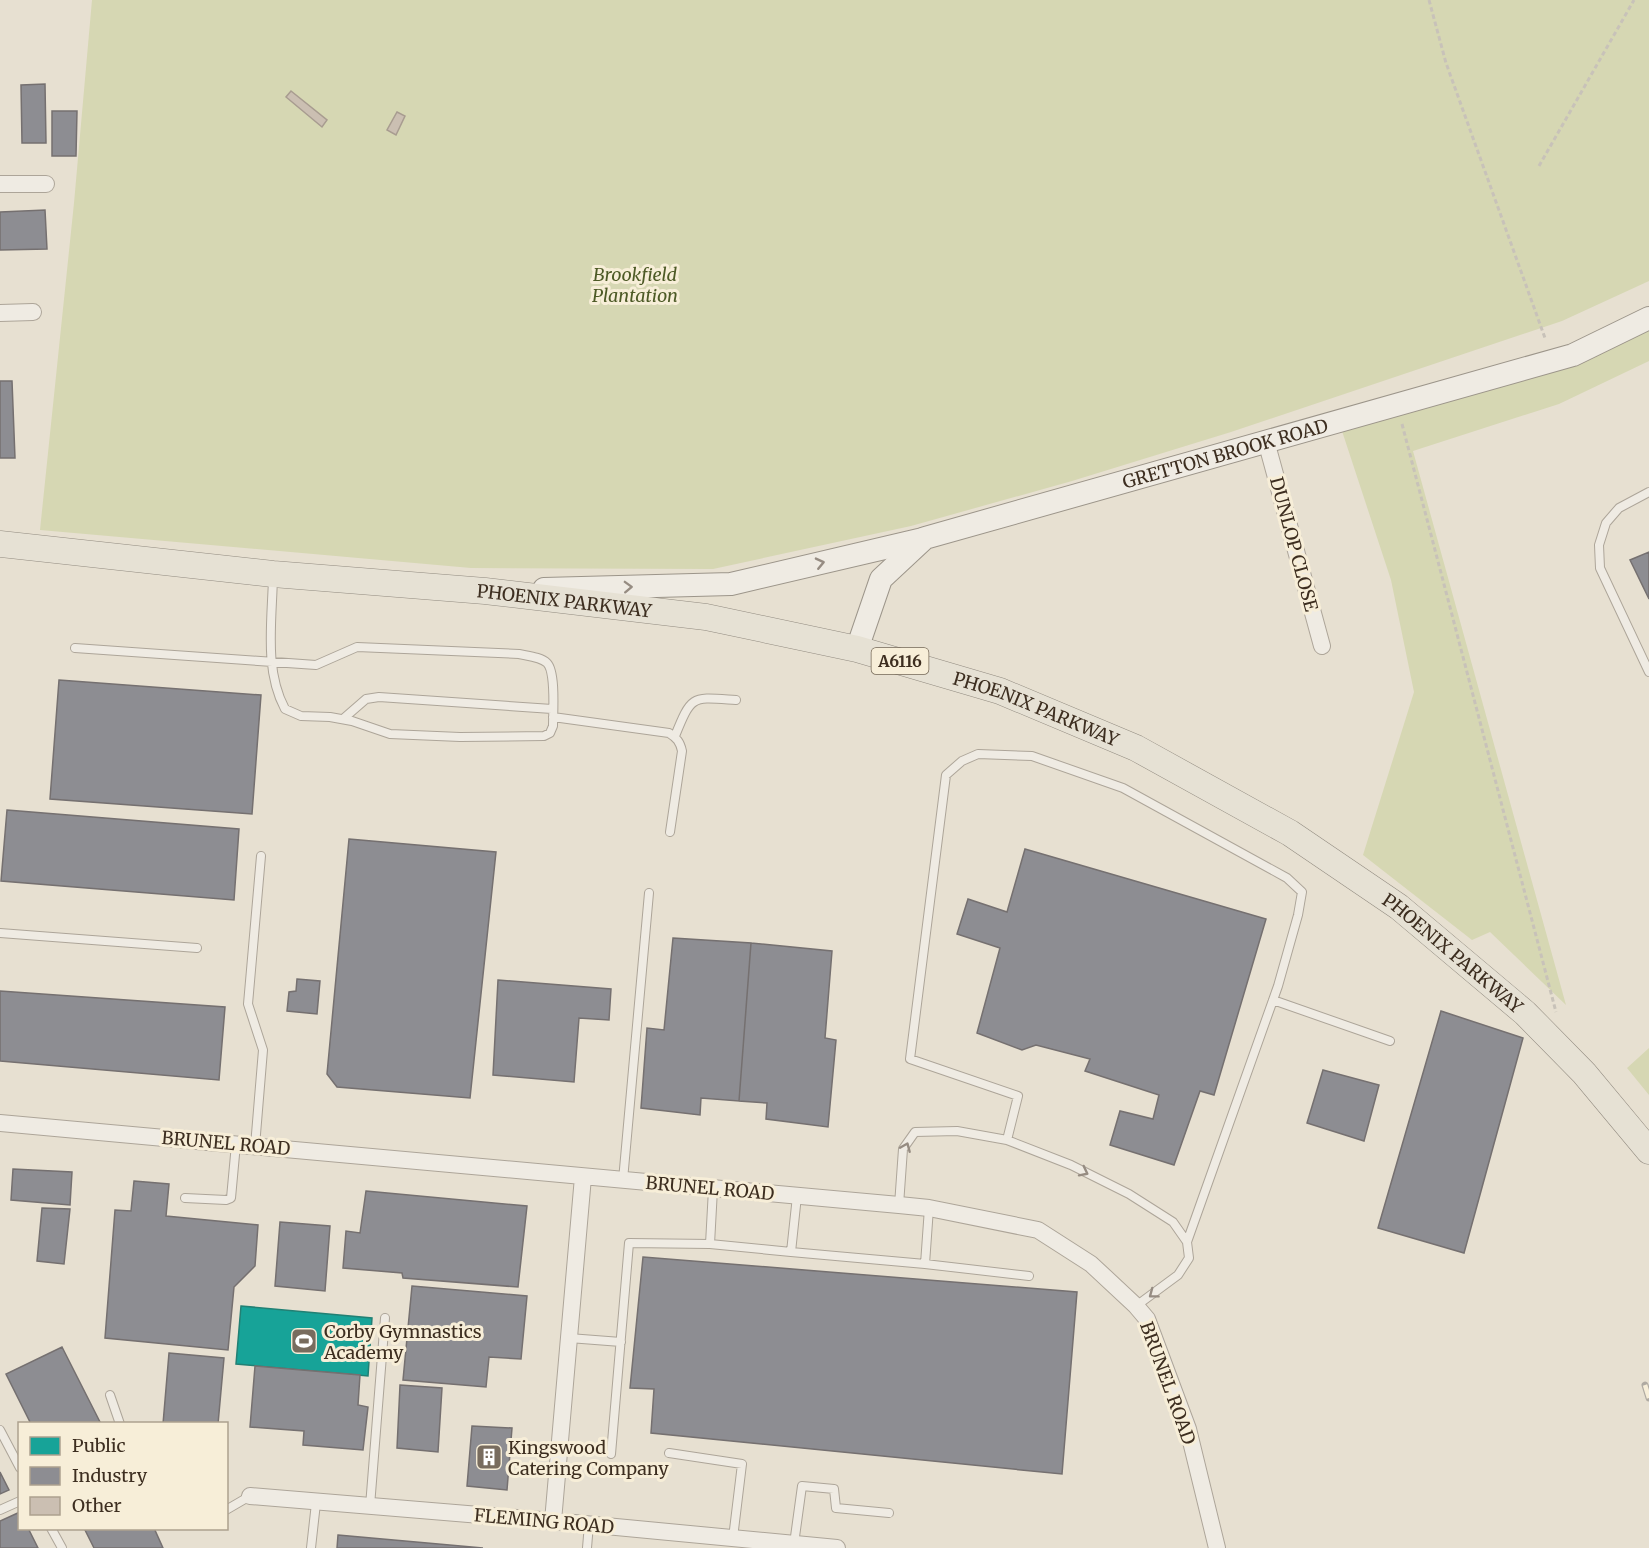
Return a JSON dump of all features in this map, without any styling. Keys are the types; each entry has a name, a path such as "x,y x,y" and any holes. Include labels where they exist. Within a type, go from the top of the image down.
{"main road":[{"name":"PHOENIX PARKWAY","path":"0,544 273,574 485,591 706,617 857,648 1000,691 1136,748 1290,833 1399,907 1525,1013 1584,1073 1649,1151"}],"street":[{"path":"0,184 46,184"},
{"path":"0,313 33,312"},
{"name":"GRETTON BROOK ROAD","path":"857,648 880,579 925,538 1573,356 1649,318"},
{"name":"DUNLOP CLOSE","path":"1266,441 1322,646"},
{"path":"485,591 731,584 925,538"},
{"name":"BRUNEL ROAD","path":"0,1123 929,1208 1038,1230 1091,1264 1136,1306 1147,1320 1188,1430 1217,1548"},
{"path":"553,1521 583,1177"},
{"name":"FLEMING ROAD","path":"250,1496 589,1524 837,1548"}],"lane":[{"path":"1649,492 1619,508 1606,523 1599,545 1600,568 1649,672"},
{"path":"75,648 271,662 316,665 357,647 519,654 547,663 552,673 553,726 550,733 544,736 460,737 390,734 343,719 301,716 285,710 277,694 271,662 273,574"},
{"path":"343,719 366,699 379,697 553,713 669,733 675,736 680,743 682,752 670,832"},
{"path":"675,736 684,713 691,703 702,698 736,700"},
{"path":"1007,1140 1018,1096 910,1059 946,775 962,761 978,754 1032,756 1123,788 1287,878 1302,892 1292,938 1273,1000 1187,1242"},
{"path":"255,1146 263,1050 248,1004 261,856"},
{"path":"623,1180 649,893"},
{"path":"0,933 197,948"},
{"path":"1273,1000 1390,1041"},
{"path":"899,1205 903,1149 915,1132 957,1131 1007,1140 1071,1165 1129,1194 1173,1221 1187,1242 1189,1258 1178,1275 1136,1306"},
{"path":"185,1198 226,1200 231,1198 236,1144"},
{"path":"710,1244 713,1189"},
{"path":"791,1252 797,1196"},
{"path":"925,1263 929,1208"},
{"path":"611,1454 629,1242 710,1244 925,1263 1029,1276"},
{"path":"370,1507 385,1318"},
{"path":"569,1338 621,1342"},
{"path":"110,1395 119,1422"},
{"path":"0,1430 18,1464"},
{"path":"669,1453 742,1464 733,1539"},
{"path":"803,1546 802,1486 834,1489 836,1508 889,1513"},
{"path":"228,1509 250,1496"},
{"path":"0,1510 18,1502"},
{"path":"311,1548 316,1503"},
{"path":"587,1548 589,1524"},
{"path":"52,1530 62,1548"}],"path":[{"path":"1429,0 1446,63 1545,338"},
{"path":"1539,166 1635,0"},
{"path":"1396,404 1558,1022"}],"green space":[{"name":"Brookfield Plantation","path":"92,0 1649,0 1649,281 1562,321 1231,432 1072,481 911,526 713,569 471,568 40,530 74,203"},
{"path":"1649,326 1649,361 1559,404 1413,451 1566,1005 1490,932 1472,940 1363,855 1414,692 1391,580 1342,431"},
{"path":"1649,1048 1649,1095 1627,1068"}],"building: Public":[{"name":"Corby Gymnastics Academy","path":"241,1306 372,1318 368,1376 236,1364"}],"building: Industry":[{"path":"45,84 46,143 22,143 21,85"},
{"path":"52,111 77,111 76,156 52,156"},
{"path":"45,210 47,249 0,250 0,212"},
{"path":"0,381 12,381 15,458 0,458"},
{"path":"1649,552 1649,599 1630,560"},
{"path":"59,680 261,695 252,814 50,799"},
{"path":"7,810 239,829 234,900 1,881"},
{"path":"349,839 496,852 470,1098 337,1087 327,1074"},
{"path":"1025,849 1266,919 1214,1095 1200,1091 1174,1165 1110,1145 1120,1111 1153,1119 1159,1095 1085,1071 1090,1059 1036,1045 1022,1050 977,1033 1000,948 957,934 968,899 1007,912"},
{"path":"673,938 751,943 739,1101 701,1098 700,1115 641,1108 647,1028 664,1030"},
{"path":"751,943 832,951 825,1038 836,1040 828,1127 766,1119 767,1103 739,1101"},
{"path":"297,979 320,981 317,1014 287,1011 289,992 296,991"},
{"path":"498,980 611,989 609,1020 579,1018 574,1082 493,1075"},
{"path":"0,991 225,1007 219,1080 0,1061"},
{"path":"1441,1011 1523,1038 1464,1253 1378,1228"},
{"path":"1323,1070 1379,1085 1364,1141 1307,1123"},
{"path":"13,1169 72,1172 70,1205 11,1200"},
{"path":"134,1181 169,1184 166,1216 258,1225 255,1266 234,1287 228,1350 105,1338 115,1210 131,1211"},
{"path":"366,1191 527,1206 518,1287 403,1278 402,1273 343,1268 346,1231 360,1233"},
{"path":"42,1208 70,1209 64,1264 37,1261"},
{"path":"280,1222 330,1226 325,1291 275,1286"},
{"path":"643,1257 1077,1292 1062,1474 651,1433 654,1389 630,1388"},
{"path":"412,1286 527,1296 521,1359 489,1357 486,1387 403,1380"},
{"path":"62,1347 100,1422 30,1422 6,1374"},
{"path":"169,1353 224,1358 218,1422 163,1422"},
{"name":"Corby Gymnastics Academy","path":"255,1366 360,1375 358,1405 368,1407 363,1450 303,1445 304,1431 250,1427"},
{"path":"400,1385 442,1388 438,1452 397,1448"},
{"name":"Kingswood Catering Company","path":"472,1426 512,1428 507,1490 467,1486"},
{"path":"0,1472 9,1490 0,1494"},
{"path":"18,1513 18,1530 29,1530 38,1548 0,1548 0,1521"},
{"path":"85,1530 155,1530 163,1548 94,1548"},
{"path":"338,1535 483,1548 337,1548"}],"building: Other":[{"path":"291,91 327,120 322,127 286,97"},
{"path":"397,112 405,116 396,135 387,130"}],"railway":[{"path":"1645,1385 1649,1398"}],"place":[{"name":"Corby Gymnastics Academy","path":"304,1341"},
{"name":"Kingswood Catering Company","path":"489,1457"}]}
